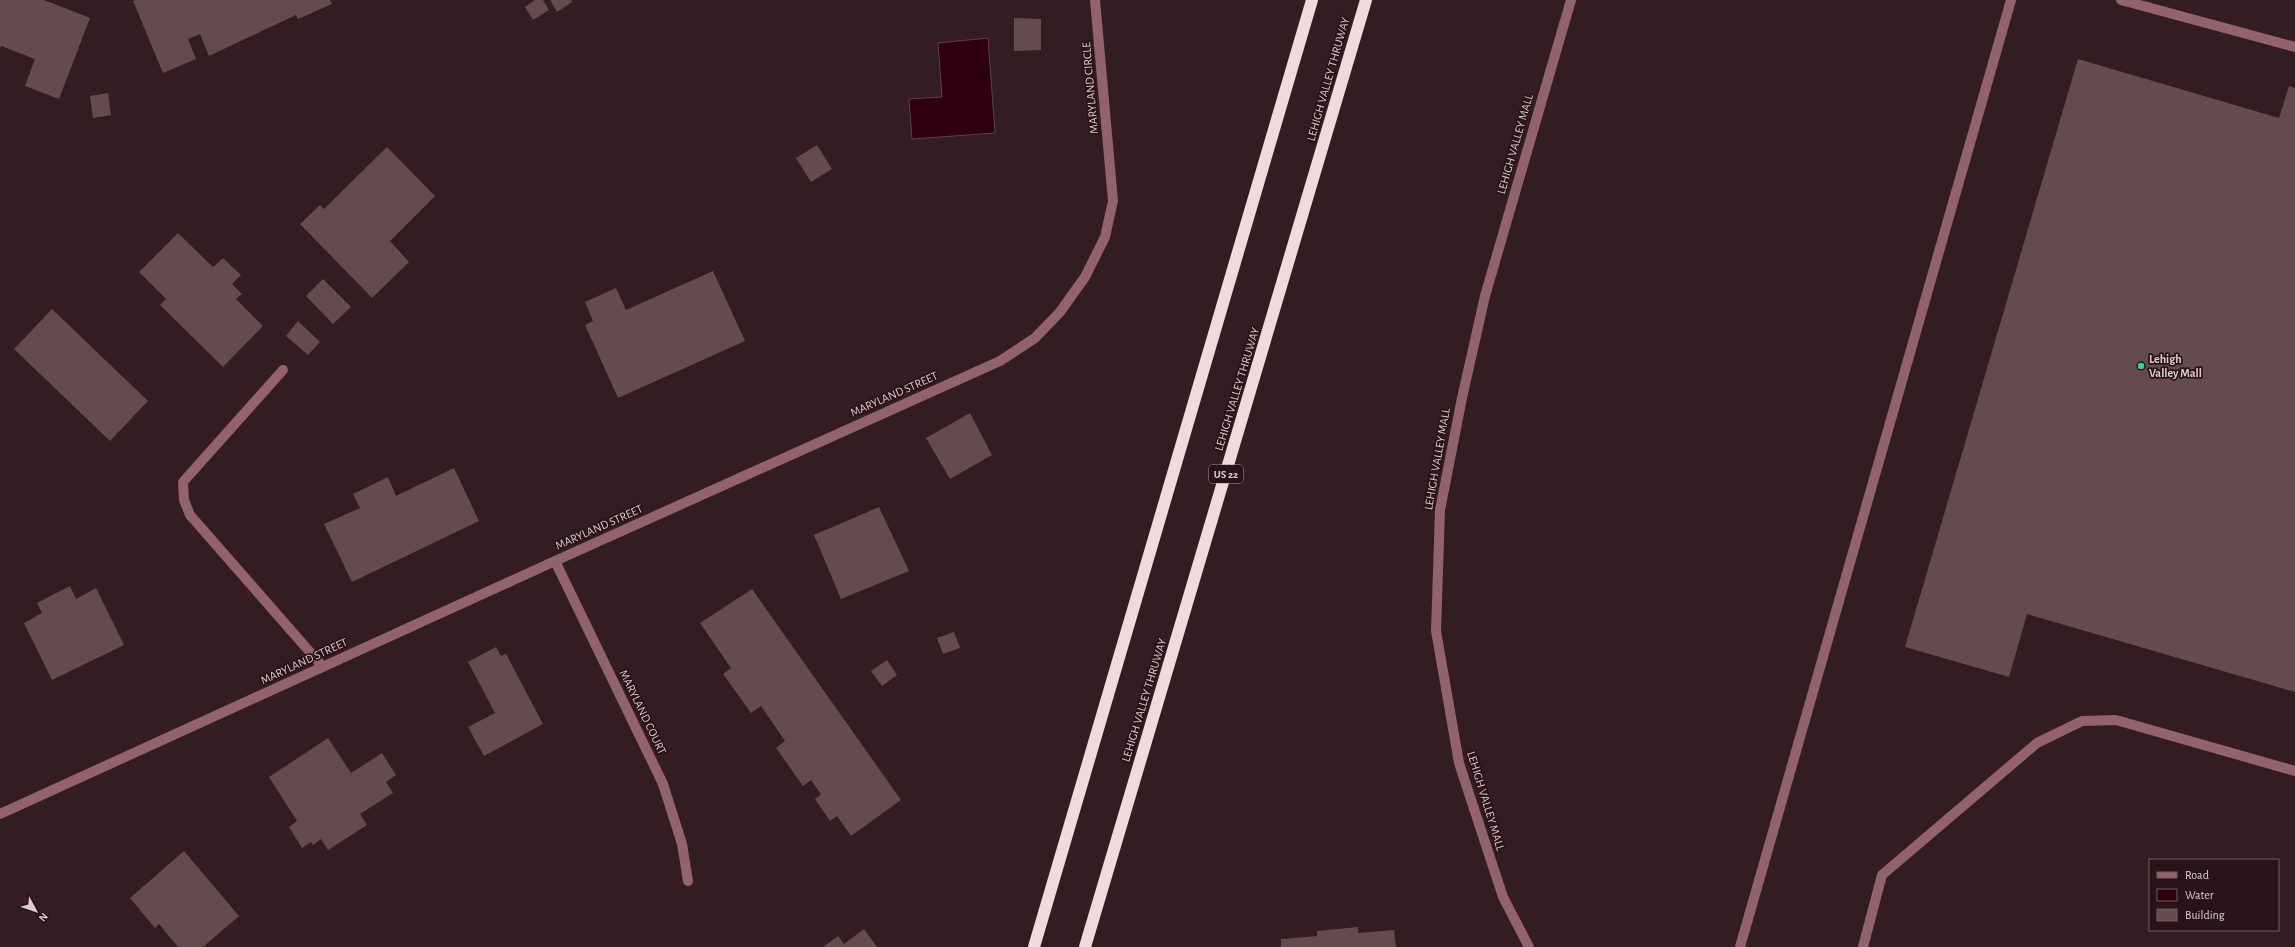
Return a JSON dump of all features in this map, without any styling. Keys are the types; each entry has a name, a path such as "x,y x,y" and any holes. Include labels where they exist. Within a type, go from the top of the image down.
{"highway":[{"path":"1034,947 1312,0"},
{"name":"LEHIGH VALLEY THRUWAY","path":"1085,947 1366,0"}],"street":[{"name":"MARYLAND CIRCLE","path":"1095,0 1111,174"},
{"name":"LEHIGH VALLEY MALL","path":"1529,947 1503,897 1459,763 1436,631 1440,510 1462,398 1485,296 1571,0"},
{"path":"1740,947 2011,0"},
{"path":"2121,0 2295,47"},
{"name":"MARYLAND STREET","path":"0,814 1000,361 1035,338 1060,312 1085,278 1105,237 1113,201 1111,174"},
{"path":"283,370 183,482 184,500 190,515 323,667"},
{"name":"MARYLAND COURT","path":"556,561 663,784 682,844 688,881"},
{"path":"1862,947 1882,875 2037,743 2082,721 2116,720 2295,771"}],"water":[{"path":"988,38 995,133 912,139 909,99 942,97 938,43"}],"building":[{"path":"0,0 44,0 90,18 59,99 25,86 35,59 1,46 0,49"},
{"path":"330,0 332,4 298,19 296,15 209,56 200,34 188,39 196,59 163,73 133,1"},
{"path":"535,0 543,0 549,10 533,20 525,7"},
{"path":"550,0 571,0 572,2 557,12"},
{"path":"1014,18 1041,19 1041,50 1014,51"},
{"name":"Lehigh Valley Mall","path":"2078,59 2279,118 2289,86 2295,88 2295,692 2027,614 2009,677 1905,647"},
{"path":"108,93 111,115 93,118 90,96"},
{"path":"817,145 832,169 811,182 796,158"},
{"path":"387,147 435,196 390,241 409,262 372,298 300,224 320,205 324,209"},
{"path":"178,233 213,267 223,258 241,275 232,284 242,294 236,299 263,326 223,367 160,305 166,299 139,272"},
{"path":"713,271 745,341 618,398 585,325 593,321 585,302 616,288 626,310"},
{"path":"323,279 351,307 333,324 306,296"},
{"path":"52,309 148,401 110,441 14,349"},
{"path":"298,321 320,342 308,355 286,336"},
{"path":"970,413 992,455 950,479 926,438"},
{"path":"454,468 479,521 352,582 324,524 360,508 353,494 388,477 396,496"},
{"path":"879,507 909,571 841,599 814,535"},
{"path":"70,586 76,599 96,588 124,645 52,680 24,623 42,613 37,603"},
{"path":"752,589 901,800 851,836 837,816 830,821 815,799 821,794 811,780 803,786 776,748 785,741 761,706 751,713 723,674 731,668 700,623"},
{"path":"954,632 960,648 943,654 937,638"},
{"path":"496,647 501,656 506,654 543,724 484,756 468,727 495,713 468,662"},
{"path":"887,660 897,675 882,686 871,671"},
{"path":"328,738 351,773 382,753 396,775 386,782 393,793 360,814 367,825 328,850 321,839 313,845 311,842 302,848 289,827 297,821 269,777"},
{"path":"184,851 239,916 203,947 178,947 159,924 155,928 130,898"},
{"path":"1358,927 1358,933 1394,930 1396,947 1281,947 1281,939 1317,936 1317,931"},
{"path":"864,929 877,947 823,947 838,936 844,944"}],"place":[{"name":"Lehigh Valley Mall","path":"2141,366"}]}
